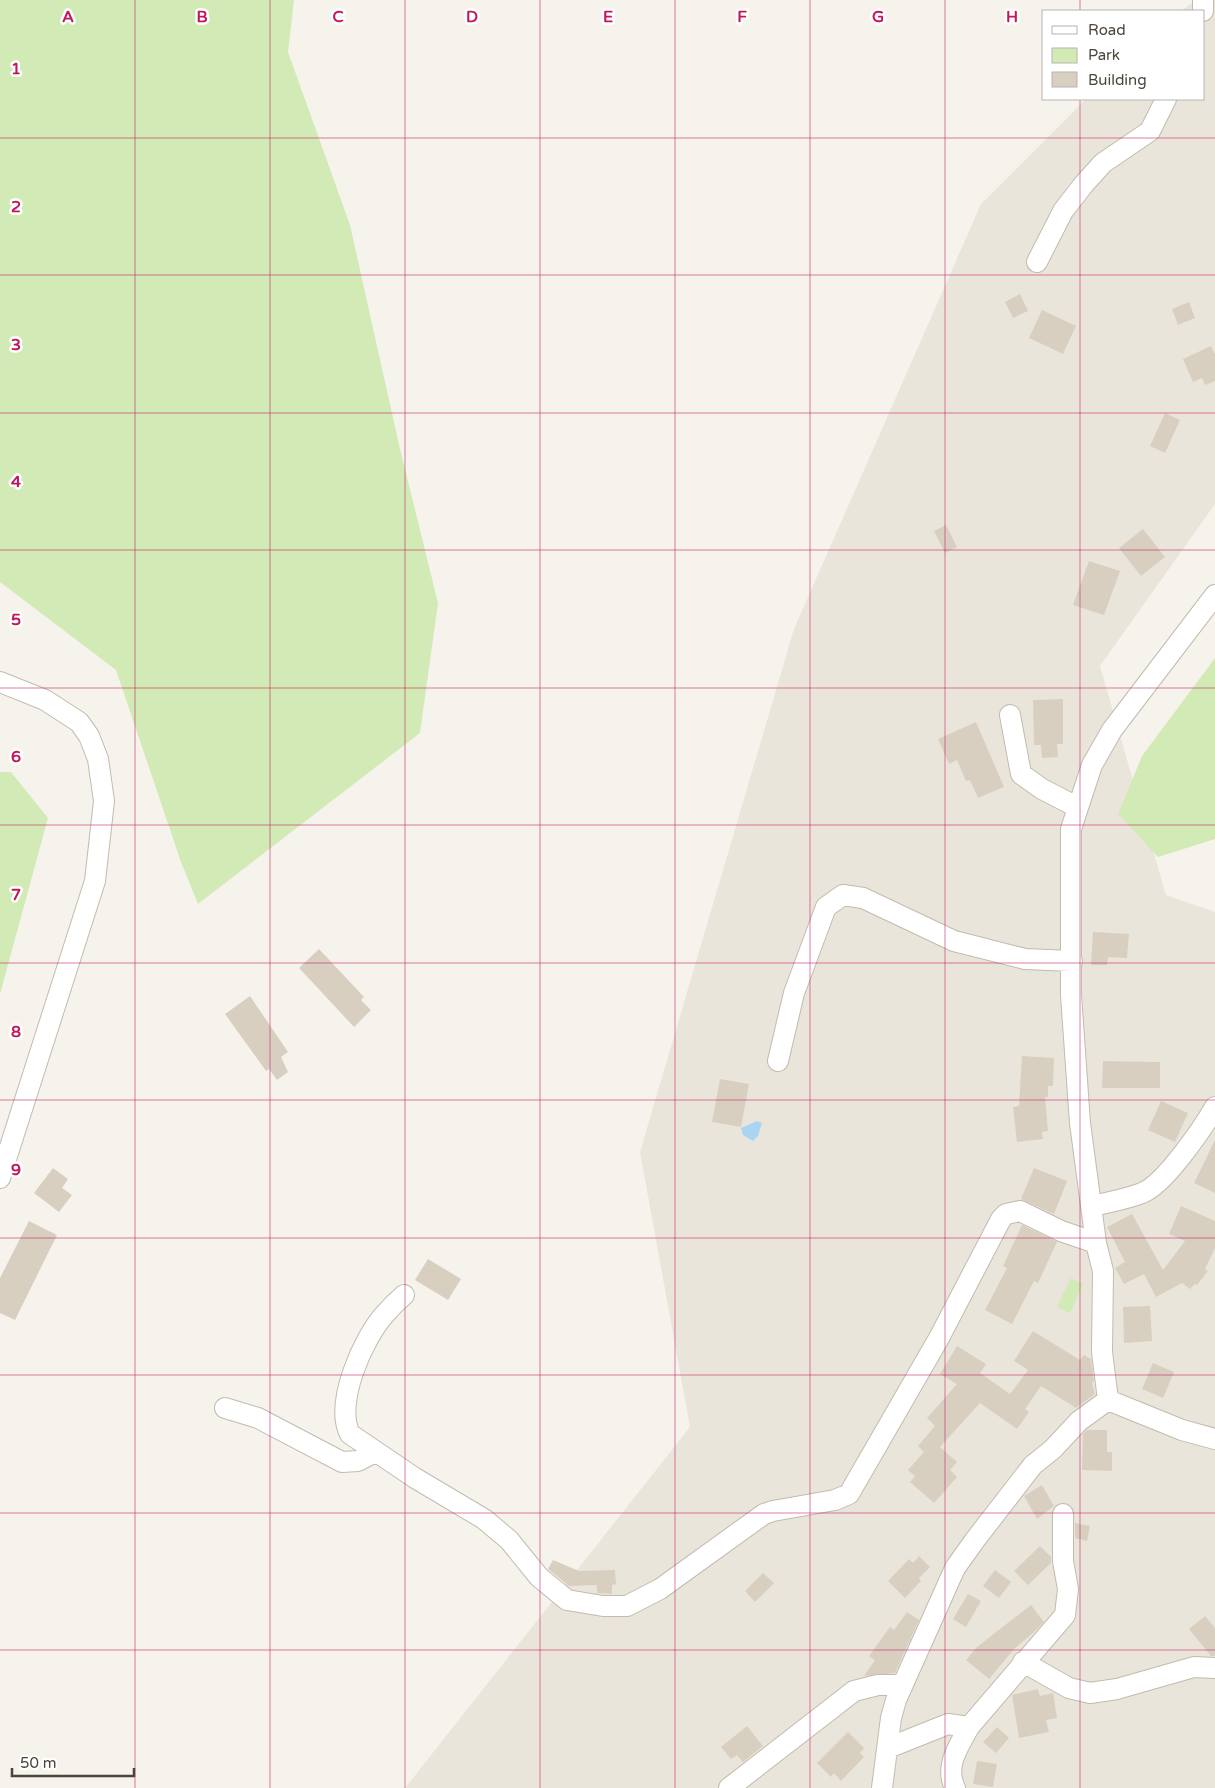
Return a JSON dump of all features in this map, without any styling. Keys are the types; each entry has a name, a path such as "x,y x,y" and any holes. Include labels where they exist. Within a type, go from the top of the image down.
{"street":[{"path":"1037,262 1063,211 1084,184 1103,163 1150,131 1166,100"},
{"path":"1108,1400 1102,1352 1103,1271 1096,1244 1093,1206 1080,1123 1071,995 1071,829 1092,765 1112,730 1215,595"},
{"path":"0,682 45,700 78,722 89,736 98,759 104,801 95,882 0,1178"},
{"path":"1010,715 1022,774 1042,789 1077,807"},
{"path":"778,1061 794,993 826,908 843,895 863,898 954,941 1025,958 1072,961"},
{"path":"1093,1206 1144,1193 1162,1177 1200,1133 1215,1108"},
{"path":"404,1295 383,1315 358,1360 346,1398 346,1426 350,1434 375,1452 484,1519 509,1540 539,1577 567,1600 604,1606 628,1606 660,1589 764,1514 835,1500 849,1494 938,1338 1001,1219 1006,1214 1020,1211 1029,1214 1061,1231 1096,1244"},
{"path":"1108,1400 1182,1430 1215,1439"},
{"path":"882,1788 891,1718 903,1685 955,1568 1033,1465 1053,1449 1080,1420 1108,1400"},
{"path":"225,1408 258,1418 342,1462 358,1461 375,1452"},
{"path":"955,1788 951,1780 952,1759 969,1727 1023,1662 1045,1641 1065,1615 1068,1589 1062,1561 1063,1514"},
{"path":"1023,1662 1069,1688 1090,1693 1117,1689 1194,1667 1215,1668"},
{"path":"729,1788 854,1691 878,1685 903,1685"},
{"path":"888,1748 948,1724 969,1727"}],"shaded area":[{"path":"1196,0 1215,0 1215,504 1100,666 1166,895 1215,912 1215,1788 405,1788 690,1427 640,1152 794,629 981,204 1085,100 1205,100 1205,10 1182,10"}],"green space":[{"path":"0,0 294,0 288,52 350,225 400,449 438,603 420,733 198,904 181,862 116,670 0,582"},
{"path":"1215,658 1215,839 1158,857 1118,814 1142,756"},
{"path":"0,772 11,772 48,818 0,994"},
{"path":"1071,1278 1083,1284 1070,1313 1057,1307"}],"water":[{"path":"757,1121 762,1123 758,1136 753,1141 743,1135 741,1128"}],"building":[{"path":"1020,294 1028,311 1013,318 1005,302"},
{"path":"1189,302 1195,318 1178,325 1172,309"},
{"path":"1042,310 1076,326 1063,354 1029,338"},
{"path":"1211,346 1215,354 1215,381 1205,385 1202,378 1193,382 1183,359"},
{"path":"1165,413 1180,420 1165,453 1150,446"},
{"path":"946,525 957,547 945,553 934,531"},
{"path":"1143,529 1165,557 1141,576 1119,548"},
{"path":"1089,561 1120,571 1104,615 1073,605"},
{"path":"1063,699 1063,744 1057,744 1058,757 1042,758 1041,745 1034,745 1033,700"},
{"path":"976,722 1004,787 978,798 970,780 966,781 957,760 949,764 938,739"},
{"path":"1093,932 1129,934 1127,958 1108,957 1107,965 1091,965"},
{"path":"319,949 364,997 361,1000 371,1010 354,1027 299,968"},
{"path":"250,996 288,1052 281,1057 288,1072 277,1080 269,1069 266,1071 225,1014"},
{"path":"1022,1056 1054,1058 1053,1086 1048,1086 1048,1097 1045,1097 1048,1131 1042,1132 1043,1139 1017,1142 1013,1107 1019,1106"},
{"path":"1103,1061 1160,1062 1160,1088 1102,1088"},
{"path":"720,1079 749,1084 741,1127 712,1122"},
{"path":"1161,1101 1188,1113 1175,1142 1148,1130"},
{"path":"1215,1140 1215,1193 1194,1183"},
{"path":"53,1168 68,1179 62,1188 72,1195 59,1212 34,1193"},
{"path":"1034,1168 1067,1181 1054,1214 1021,1199"},
{"path":"1181,1206 1215,1221 1215,1248 1205,1269 1208,1271 1197,1285 1195,1284 1190,1289 1182,1283 1156,1297 1144,1274 1124,1284 1115,1268 1125,1262 1107,1227 1132,1214 1163,1270 1185,1241 1169,1234"},
{"path":"29,1221 57,1235 15,1320 0,1313 0,1278"},
{"path":"1022,1225 1057,1242 1038,1283 1034,1281 1012,1324 985,1310 1007,1268 1003,1266"},
{"path":"428,1259 461,1279 448,1300 415,1280"},
{"path":"1150,1306 1152,1341 1124,1343 1123,1307"},
{"path":"1033,1331 1080,1360 1084,1355 1091,1359 1094,1381 1092,1383 1095,1394 1076,1408 1041,1386 1025,1409 1029,1412 1017,1429 980,1403 940,1447 957,1462 950,1470 957,1477 934,1503 910,1482 915,1476 908,1470 924,1452 918,1446 935,1426 927,1418 957,1384 940,1374 957,1346 986,1364 980,1373 1010,1394 1028,1370 1014,1361"},
{"path":"1153,1363 1174,1372 1163,1398 1142,1389"},
{"path":"1087,1430 1107,1430 1107,1452 1112,1452 1112,1471 1082,1470 1083,1434"},
{"path":"1042,1485 1054,1506 1037,1519 1024,1496"},
{"path":"1075,1523 1090,1526 1087,1541 1075,1538"},
{"path":"1040,1546 1051,1557 1051,1563 1028,1585 1014,1571"},
{"path":"919,1556 930,1567 919,1578 921,1581 905,1598 888,1581 909,1559 913,1563"},
{"path":"553,1560 579,1571 615,1570 616,1584 612,1585 612,1594 597,1593 597,1585 569,1586 548,1569"},
{"path":"995,1570 1011,1582 999,1598 983,1586"},
{"path":"763,1573 774,1583 755,1602 745,1591"},
{"path":"968,1594 981,1601 966,1627 953,1619"},
{"path":"1031,1605 1044,1622 1015,1648 989,1679 966,1660 977,1647"},
{"path":"907,1612 919,1620 895,1673 864,1676 875,1660 869,1656 890,1627 894,1630"},
{"path":"1205,1616 1215,1628 1215,1656 1211,1656 1189,1629"},
{"path":"1038,1689 1040,1696 1053,1693 1057,1718 1046,1720 1049,1732 1019,1738 1012,1695"},
{"path":"747,1726 763,1746 743,1762 737,1755 731,1759 721,1747"},
{"path":"997,1727 1009,1738 996,1753 983,1742"},
{"path":"848,1732 864,1748 860,1753 864,1757 841,1781 834,1773 831,1777 817,1763"},
{"path":"977,1761 997,1764 993,1787 973,1784"}]}
